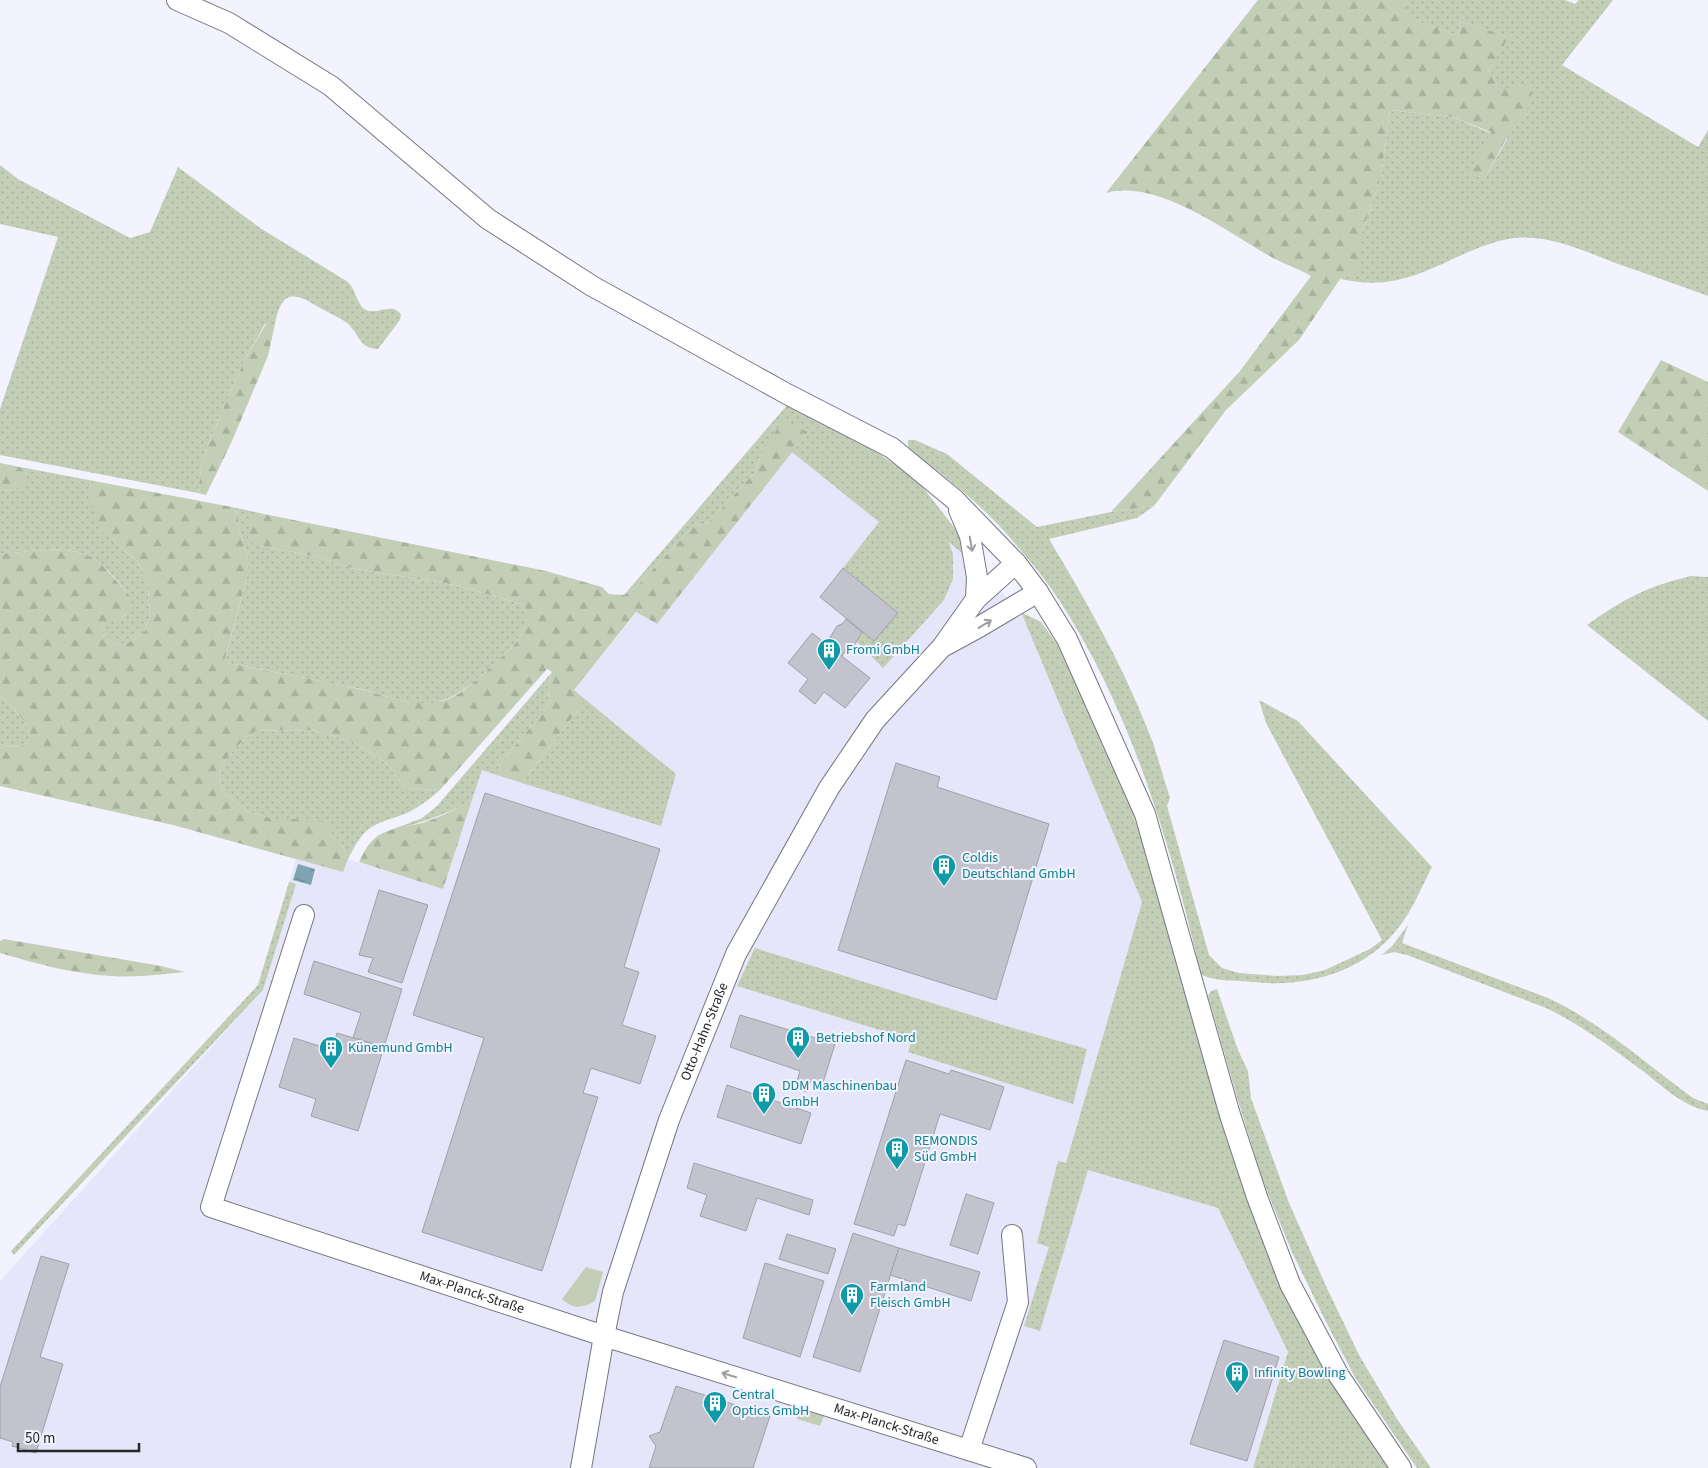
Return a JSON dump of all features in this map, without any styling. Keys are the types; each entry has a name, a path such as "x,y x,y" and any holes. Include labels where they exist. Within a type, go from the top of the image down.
{"street":[{"path":"177,0 229,22 331,86 488,219 592,286 787,394 892,448 954,499 1016,563 1038,592 1067,639 1145,814 1230,1115 1290,1284 1339,1376 1401,1468"},
{"path":"954,499 970,536 977,577 976,599"},
{"path":"942,647 976,599 1016,563"},
{"path":"942,647 979,628 1038,592"},
{"name":"Otto-Hahn-Straße","path":"580,1468 613,1292 669,1120 736,954 829,788 875,720 942,647"},
{"name":"Max-Planck-Straße","path":"304,915 211,1207 604,1336 1026,1468"},
{"path":"969,1450 1018,1302 1012,1235"}],"shaded area":[{"path":"808,432 898,494 972,562 1021,612 1142,902 1066,1163 1219,1208 1288,1352 1253,1468 0,1468 0,1281 263,990 295,884 289,882 296,859 343,872 348,859 443,889 482,770 676,774 574,690 637,612 656,624"}],"green space":[{"path":"1258,0 1407,0 1404,16 1458,36 1460,21 1509,37 1489,70 1499,90 1532,82 1531,103 1506,139 1485,178 1468,174 1491,132 1452,117 1390,110 1381,177 1361,235 1361,273 1340,279 1299,340 1226,410 1154,506 1111,512 1240,371 1311,276 1272,257 1210,220 1168,200 1147,193 1126,191 1106,193"},
{"path":"1407,0 1565,0 1575,4 1579,0 1613,0 1562,65 1698,147 1708,130 1708,296 1564,244 1536,238 1508,239 1492,243 1402,279 1374,283 1340,279 1361,272 1361,235 1381,177 1390,110 1452,117 1491,133 1469,174 1485,178 1507,139 1499,90 1489,70 1508,37 1460,21 1458,36 1403,16"},
{"path":"0,165 18,179 130,238 150,232 178,167 260,228 348,282 364,309 369,311 397,310 401,314 400,320 378,349 371,348 363,343 351,327 341,319 303,299 290,297 285,299 281,304 275,324 265,324 244,361 209,442 201,467 198,493 0,455 0,409 58,237 0,224"},
{"path":"266,324 275,324 268,356 232,441 206,495 198,493 201,467 209,442 244,361"},
{"path":"1661,360 1708,382 1708,491 1618,432"},
{"path":"788,404 857,438 918,481 967,544 972,562 949,542 953,555 953,579 944,600 883,668 857,642 858,636 862,632 874,641 898,613 843,568 879,522 792,452 808,432 764,449 754,473 709,522 693,527 637,586 624,595"},
{"path":"785,421 808,432 657,624 636,612 574,690 586,700 522,783 500,776 499,765 547,707 549,699 548,688 552,672 547,669 440,790 405,788 386,763 352,741 311,730 256,731 237,746 222,765 219,777 223,792 249,812 274,819 315,819 324,822 343,846 348,859 343,872 173,825 0,786 0,744 22,746 26,744 29,735 24,721 0,695 0,554 59,550 81,553 91,557 126,591 132,603 131,609 125,615 102,628 103,634 114,643 125,645 145,631 150,614 147,579 138,562 102,531 90,503 88,490 94,481 232,507 238,514 239,528 248,559 248,574 225,659 228,663 343,685 408,702 428,703 446,700 461,692 512,647 521,634 526,620 527,611 521,604 455,585 356,569 308,555 260,546 251,542 247,535 249,525 255,518 264,514 546,571 602,587 609,594 624,595 637,586 693,527 709,522 754,473 764,449 781,423"},
{"path":"908,440 915,440 947,454 1037,527 1111,512 1154,506 1137,518 1049,539 1119,664 1153,743 1170,798 1167,806 1209,955 1222,968 1239,973 1277,976 1303,975 1325,970 1370,949 1382,940 1266,723 1259,700 1298,721 1432,867 1408,914 1385,943 1352,966 1334,974 1314,979 1273,983 1219,980 1201,974 1177,878 1147,783 1109,690 1086,646 1055,594 1005,532 964,492 912,452 908,446"},
{"path":"0,463 20,467 27,474 27,483 13,490 0,491"},
{"path":"20,467 94,481 88,490 102,531 138,562 147,579 150,614 145,631 125,645 114,643 103,634 102,628 108,623 126,615 127,592 96,560 82,553 59,550 0,554 0,491 13,490 27,474"},
{"path":"232,507 264,514 255,518 260,546 308,555 356,569 455,585 521,604 528,612 521,635 512,647 469,686 449,698 431,703 399,700 356,688 228,663 225,660 248,574 248,559 239,528 238,514"},
{"path":"1691,576 1708,577 1708,721 1587,625 1636,594"},
{"path":"1021,612 1041,622 1057,644 1092,717 1130,805 1156,883 1230,1150 1266,1247 1390,1468 1253,1468 1288,1352 1218,1208 1088,1170 1040,1331 1024,1326 1049,1247 1037,1243 1058,1161 1066,1163 1142,902"},
{"path":"552,672 548,688 549,699 547,707 499,765 500,776 482,770 472,800 430,819 386,832 422,818 437,806"},
{"path":"0,695 20,716 28,728 28,740 22,746 0,744"},
{"path":"586,700 676,774 661,826 522,783"},
{"path":"311,730 352,741 386,763 405,788 440,790 411,811 370,828 360,838 348,859 343,846 315,819 273,819 249,812 223,792 219,777 222,765 237,746 256,731"},
{"path":"472,800 443,889 359,862 369,844 384,832 429,821"},
{"path":"289,882 296,884 263,990 14,1255 11,1251 258,985"},
{"path":"1408,925 1402,943 1548,998 1568,1008 1587,1019 1693,1098 1708,1104 1708,1111 1682,1101 1596,1037 1546,1008 1407,955 1394,952 1382,955 1392,946"},
{"path":"4,939 161,966 185,972 148,976 121,976 70,971 0,953 0,941"},
{"path":"755,948 1006,1026 1087,1049 1073,1104 908,1052 912,1040 737,986"},
{"path":"1217,989 1238,1050 1248,1071 1251,1098 1289,1203 1326,1286 1359,1355 1397,1419 1431,1468 1417,1468 1356,1379 1292,1252 1262,1179 1208,996 1211,991"},
{"path":"586,1267 603,1272 595,1301 578,1307 570,1305 562,1299"},
{"path":"796,1404 825,1413 820,1426 797,1419"}],"water":[{"path":"298,864 315,869 311,885 293,880"}],"building":[{"path":"843,568 898,613 874,641 820,597"},
{"path":"846,619 862,632 852,649 846,650 842,656 826,644 837,626"},
{"name":"Fromi GmbH","path":"812,633 870,678 845,708 824,692 815,704 799,691 808,679 788,663"},
{"name":"Coldis Deutschland GmbH","path":"896,763 940,777 937,787 1049,824 996,1000 838,950"},
{"path":"485,793 660,849 624,967 639,972 622,1025 656,1036 640,1084 591,1068 583,1093 598,1097 542,1271 422,1232 484,1038 413,1015"},
{"path":"379,890 428,905 402,983 368,972 373,958 359,955"},
{"path":"314,961 402,989 384,1047 353,1038 361,1013 304,994"},
{"name":"Betriebshof Nord","path":"740,1015 835,1044 822,1086 810,1082 807,1092 795,1088 800,1071 730,1047"},
{"name":"Künemund GmbH","path":"337,1033 384,1047 358,1131 311,1116 316,1099 279,1087 294,1038 332,1050"},
{"name":"REMONDIS Süd GmbH","path":"906,1060 949,1074 951,1070 1004,1087 990,1130 940,1114 905,1226 898,1224 894,1236 854,1224"},
{"name":"DDM Maschinenbau GmbH","path":"727,1085 811,1113 801,1144 717,1117"},
{"path":"694,1163 813,1200 809,1215 757,1198 746,1231 700,1216 707,1195 687,1188"},
{"path":"966,1194 994,1203 978,1254 950,1245"},
{"name":"Farmland Fleisch GmbH","path":"853,1233 899,1248 860,1372 813,1357"},
{"path":"787,1234 836,1249 828,1274 779,1259"},
{"path":"899,1248 980,1272 971,1301 890,1275"},
{"path":"41,1256 69,1264 40,1357 63,1364 36,1453 12,1446 13,1442 0,1438 0,1387"},
{"path":"765,1263 824,1281 800,1357 743,1338"},
{"name":"Infinity Bowling","path":"1224,1340 1279,1357 1247,1461 1190,1444"},
{"name":"Central Optics GmbH","path":"676,1386 770,1416 753,1468 649,1468 656,1446 649,1436 660,1432"}],"place":[{"name":"Fromi GmbH","path":"829,671"},
{"name":"Coldis Deutschland GmbH","path":"944,887"},
{"name":"Betriebshof Nord","path":"798,1059"},
{"name":"Künemund GmbH","path":"331,1069"},
{"name":"DDM Maschinenbau GmbH","path":"764,1115"},
{"name":"REMONDIS Süd GmbH","path":"897,1170"},
{"name":"Farmland Fleisch GmbH","path":"852,1316"},
{"name":"Infinity Bowling","path":"1237,1394"},
{"name":"Central Optics GmbH","path":"715,1424"}]}
